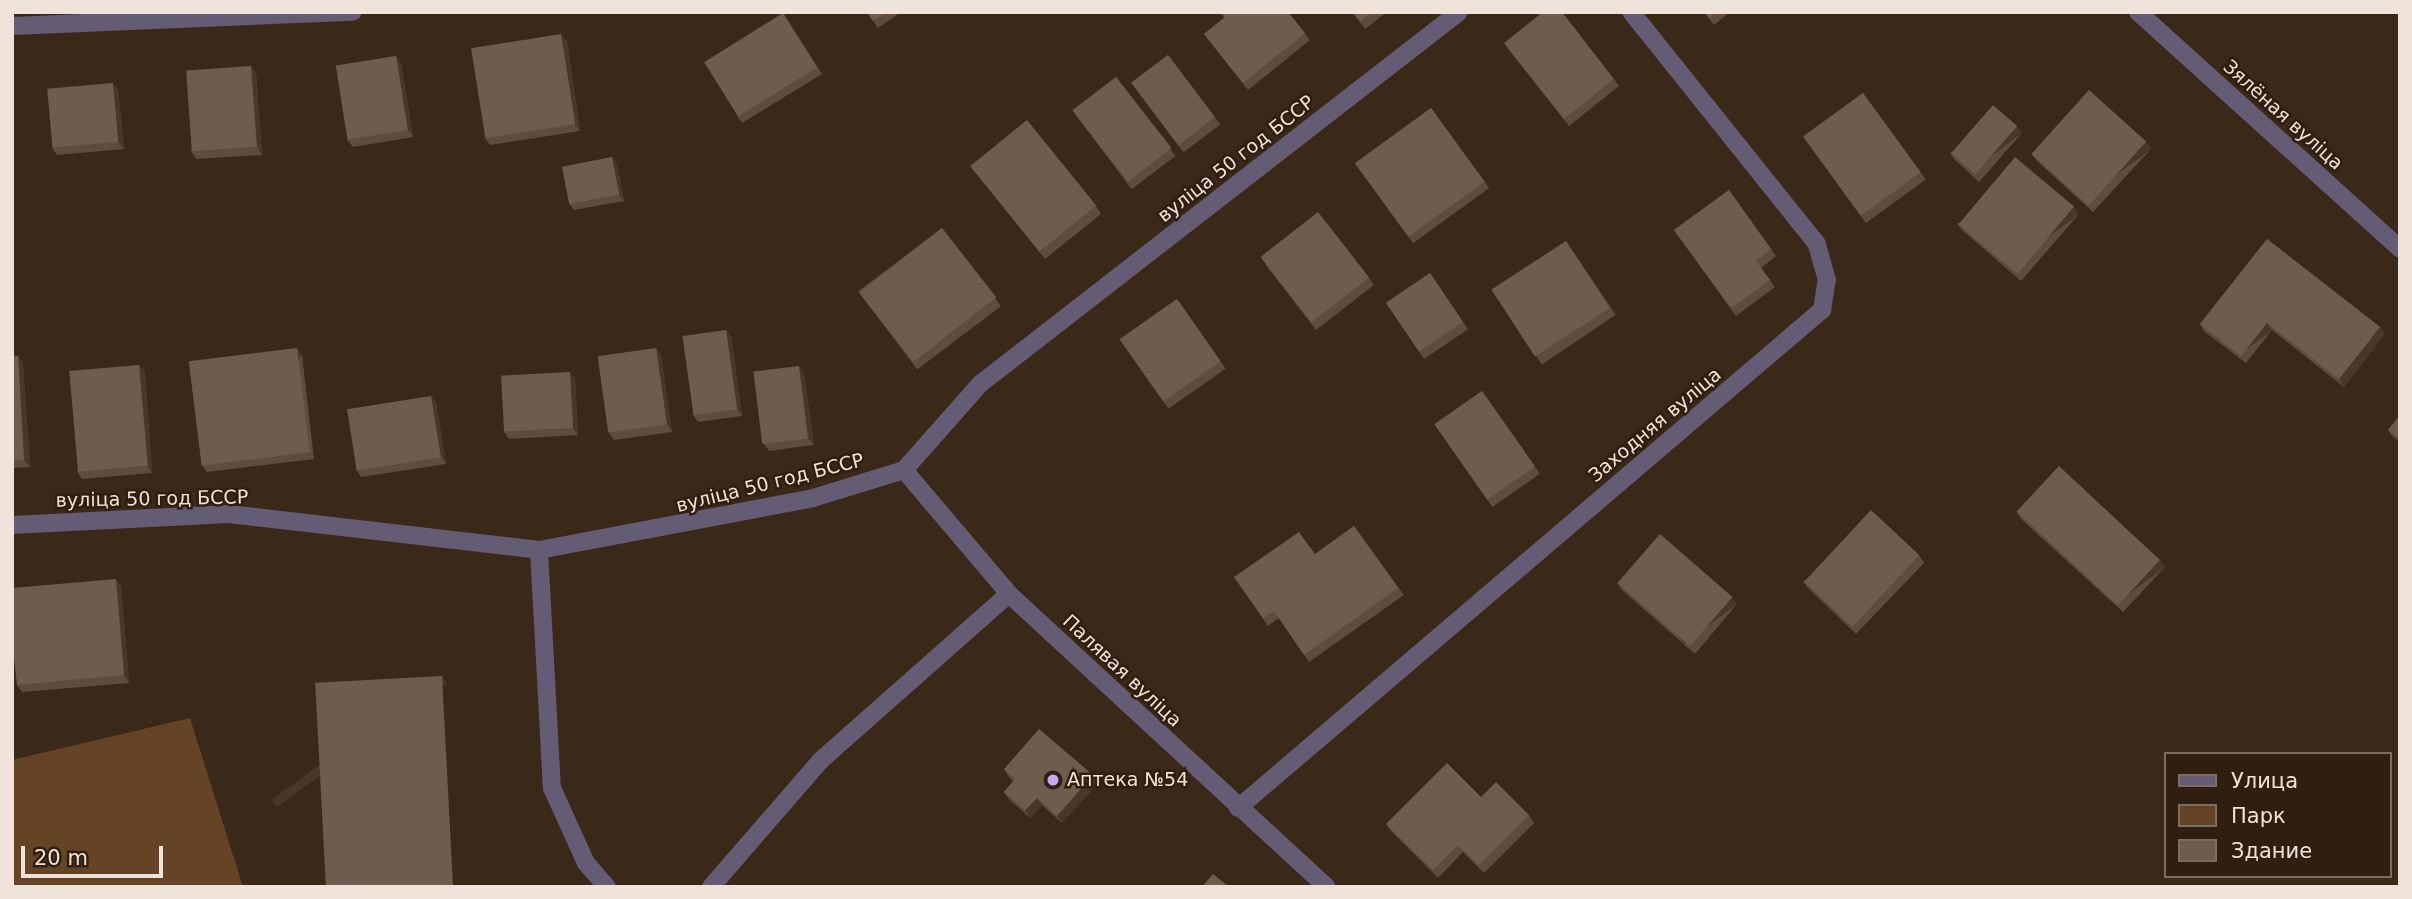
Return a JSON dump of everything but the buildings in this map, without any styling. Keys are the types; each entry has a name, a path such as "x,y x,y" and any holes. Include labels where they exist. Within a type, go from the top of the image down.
{"street":[{"path":"12,26 354,12"},
{"name":"вуліца 50 год БССР","path":"12,525 229,514 539,550 813,498 904,470 980,384 1460,12"},
{"name":"Заходняя вуліца","path":"1238,808 1822,310 1827,280 1817,244 1631,12"},
{"name":"Зялёная вуліца","path":"2137,12 2400,249"},
{"name":"Палявая вуліца","path":"904,470 1009,594 1238,808 1327,887"},
{"path":"539,550 552,788 586,863 607,887"},
{"path":"711,887 820,761 1009,594"}],"green space":[{"path":"190,718 243,887 12,887 12,760"}],"place":[{"name":"Аптека №54","path":"1053,780"}]}
